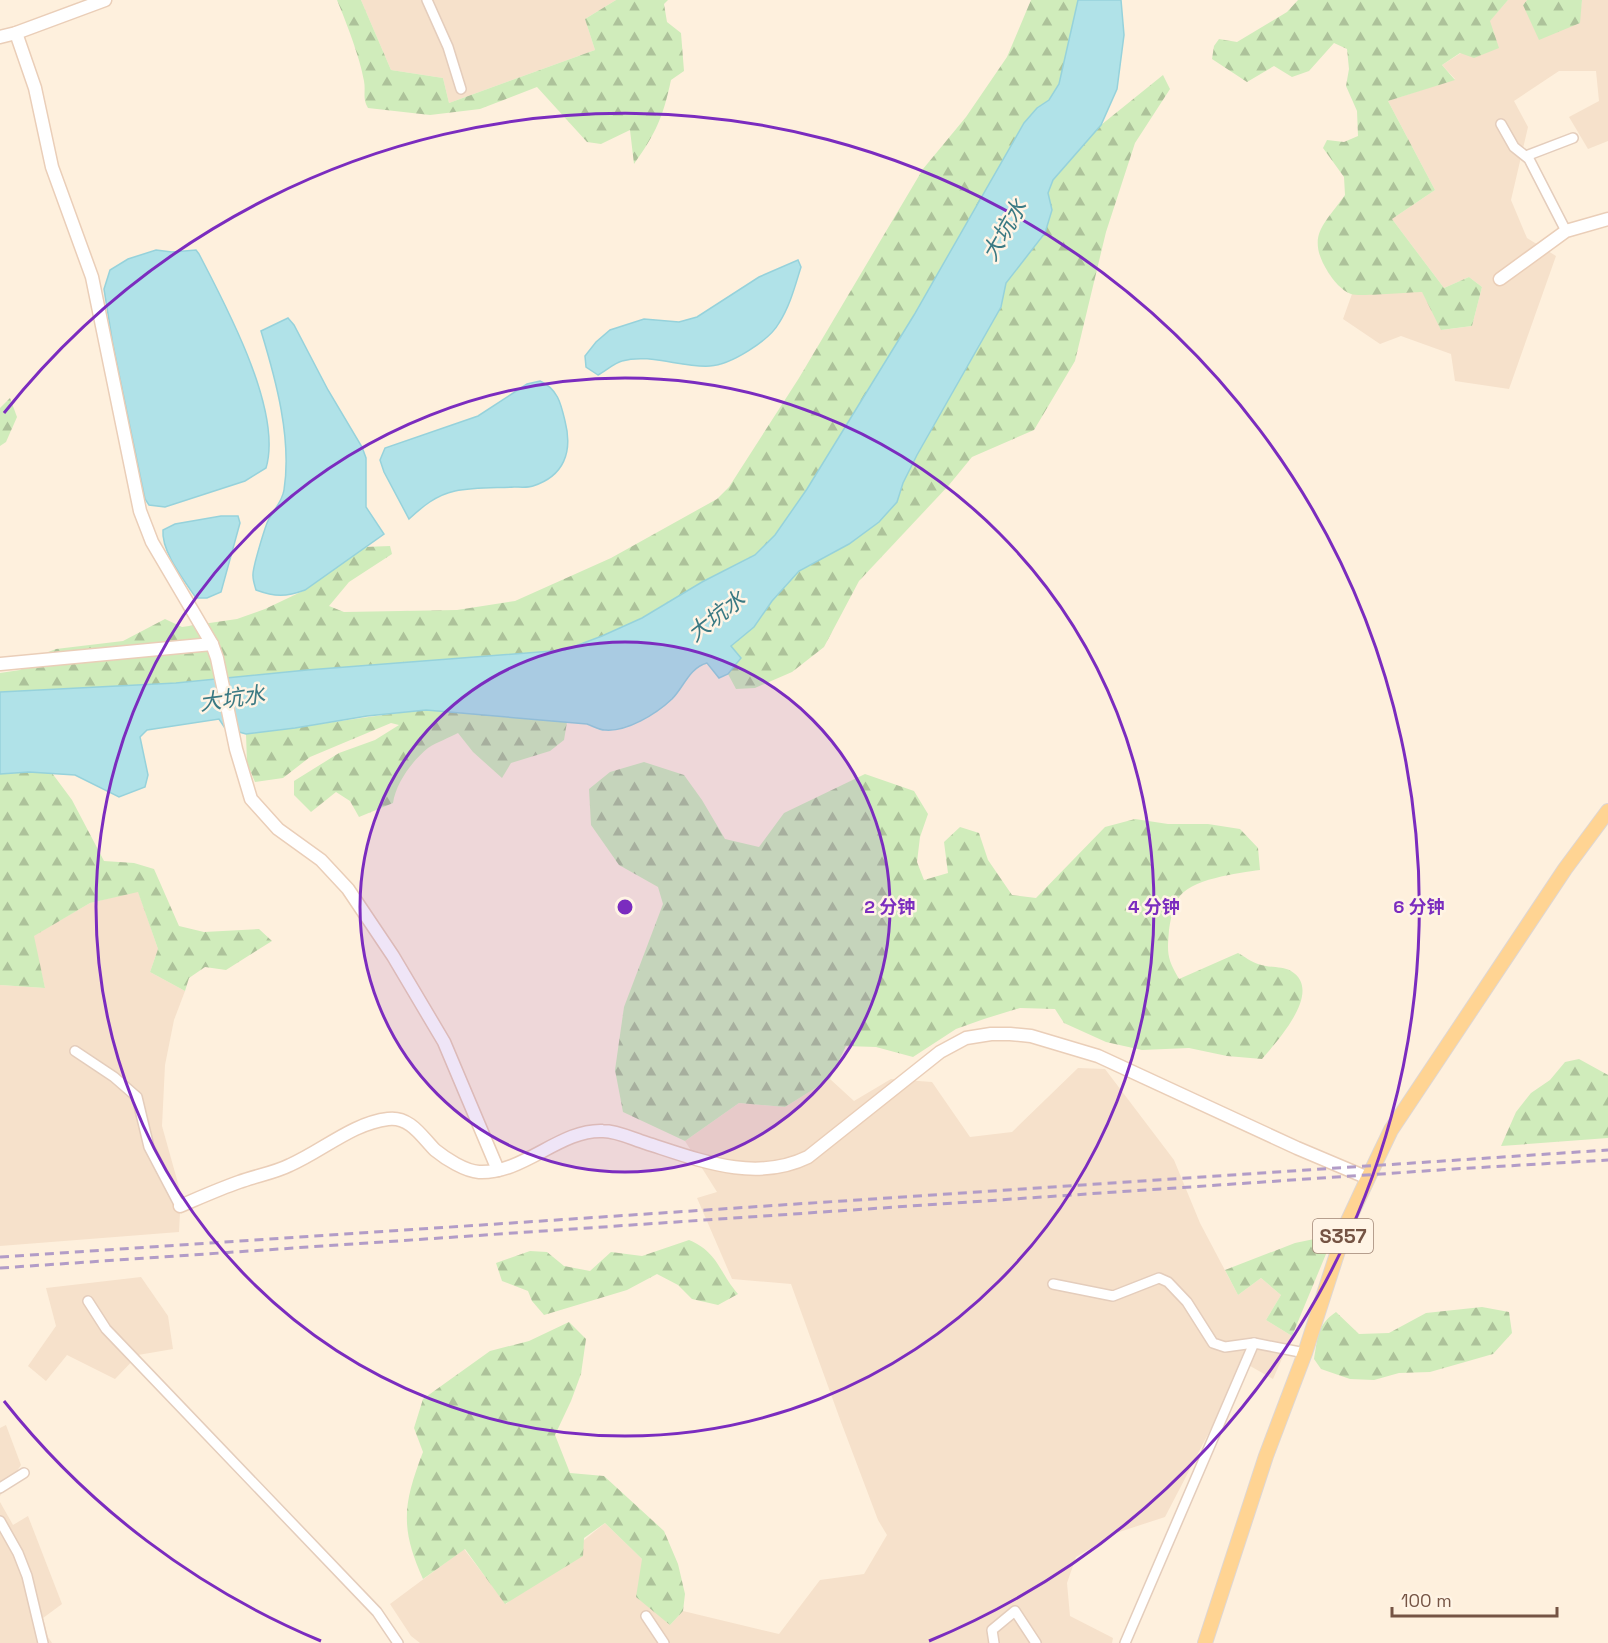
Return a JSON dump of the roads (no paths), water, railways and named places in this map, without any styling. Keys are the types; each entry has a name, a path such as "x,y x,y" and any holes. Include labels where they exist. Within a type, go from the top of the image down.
{"main road":[{"name":"S357","path":"1205,1643 1266,1456 1305,1353 1347,1223 1391,1130 1565,869 1608,811"}],"street":[{"path":"0,38 105,0"},
{"path":"427,0 448,47 461,88"},
{"path":"16,33 35,88 52,167 92,277 140,511 152,542 212,644 236,749 251,799 278,830 321,860 348,889 393,956 444,1042 498,1170"},
{"path":"1501,124 1514,147 1526,156 1532,165 1566,231"},
{"path":"1526,156 1573,138"},
{"path":"1500,279 1566,231 1608,219"},
{"path":"0,664 212,644"},
{"path":"75,1051 114,1077 137,1097 149,1147 180,1206 237,1182 290,1166 373,1122 391,1118 412,1125 437,1152 463,1167 478,1172 498,1170 538,1155 579,1133 603,1131 712,1164 762,1170 790,1166 808,1157 940,1052 966,1038 1000,1034 1031,1036 1098,1056 1297,1148 1368,1178"},
{"path":"1053,1284 1113,1296 1159,1278 1168,1282 1187,1302 1213,1343 1225,1347 1254,1343 1305,1353"},
{"path":"88,1301 106,1329 378,1612 399,1643"},
{"path":"1125,1643 1254,1343"},
{"path":"0,1488 24,1473"},
{"path":"0,1521 4,1537 18,1553 27,1576 43,1643"},
{"path":"994,1643 992,1630 1015,1611 1036,1643"},
{"path":"646,1616 664,1643"}],"water":[{"name":"大坑水","path":"1078,0 1121,0 1124,35 1117,89 1101,125 1053,180 1048,193 1052,210 1045,233 1006,283 1001,307 917,455 903,483 897,502 879,522 849,544 799,571 772,601 754,627 731,646 741,658 728,674 719,678 707,663 701,665 691,673 672,699 658,710 641,721 614,730 600,729 587,724 426,710 367,716 246,734 225,728 219,719 147,730 140,737 148,775 145,787 119,797 75,775 29,772 0,774 0,692 176,683 307,670 565,650 642,618 702,582 755,555 775,535 807,489 914,315 1024,123 1037,108 1049,100 1059,84"},
{"path":"156,250 172,252 196,250 199,254 249,359 266,418 269,445 266,468 245,481 165,507 149,505 145,499 113,345 104,289 110,270 128,259"},
{"path":"798,260 801,267 789,303 779,323 767,337 738,357 710,366 633,359 619,362 598,375 586,367 585,356 610,330 644,319 679,322 697,317 759,277"},
{"path":"288,318 362,447 366,458 366,507 384,534 305,590 281,595 256,590 253,572 267,523 283,495 286,471 281,410 261,331"},
{"path":"540,381 555,393 565,421 567,453 559,469 544,482 531,487 477,488 442,495 409,519 384,472 380,460 385,448 478,416 527,384"},
{"path":"221,516 238,516 240,523 221,592 207,598 196,598 169,556 163,530 175,524"}],"railway":[{"path":"0,1257 1608,1150"},
{"path":"0,1268 1608,1160"}]}
